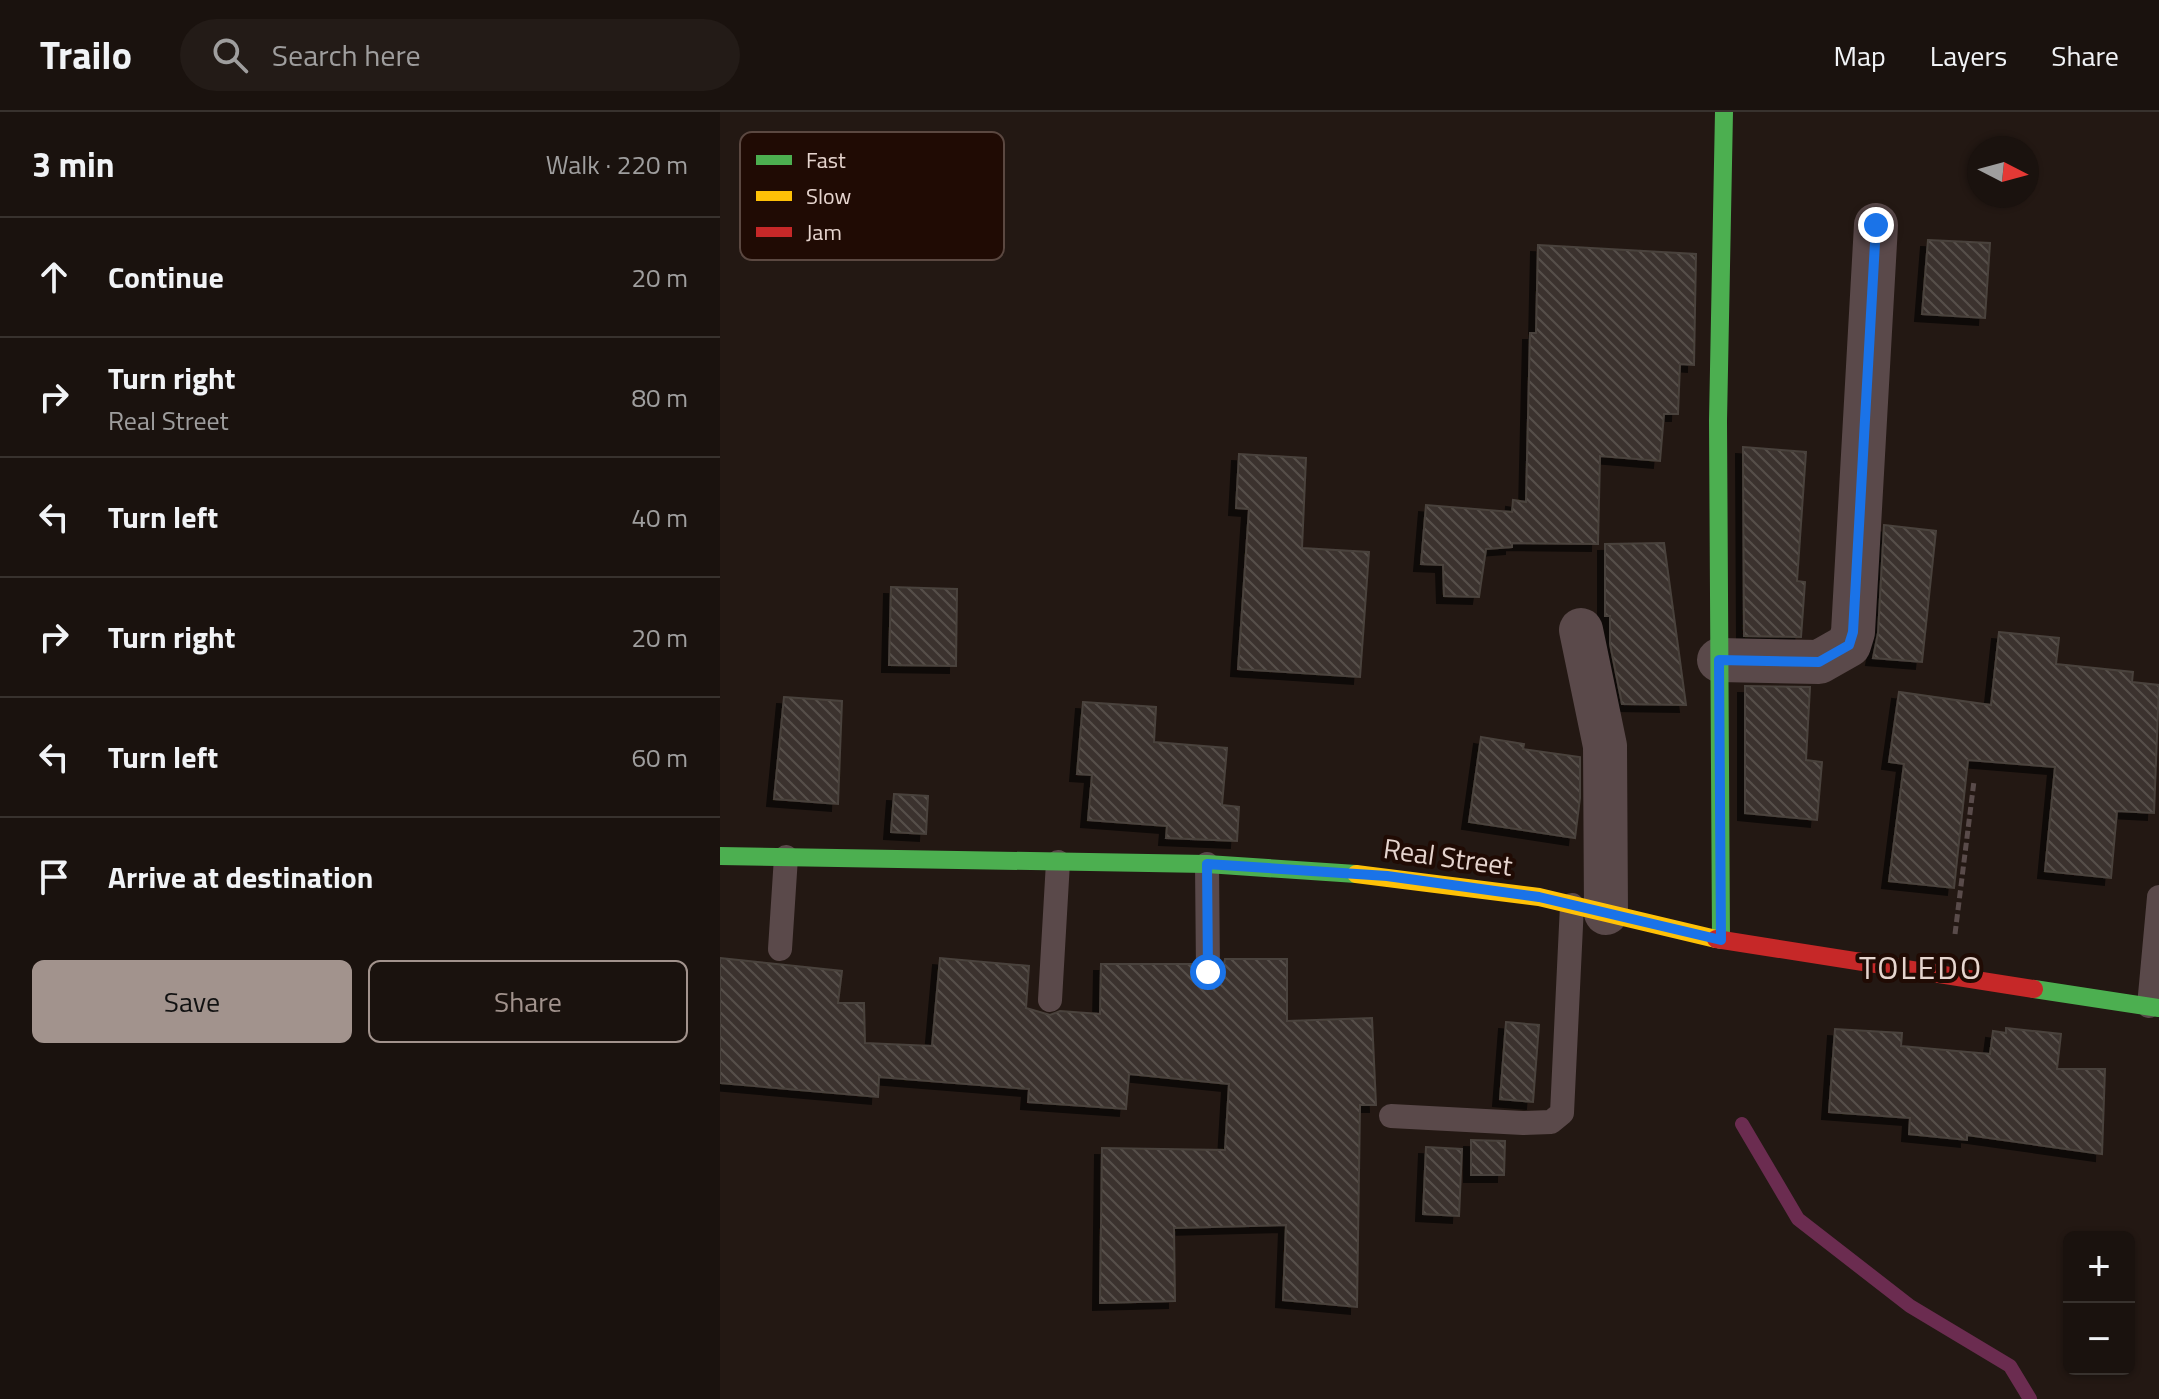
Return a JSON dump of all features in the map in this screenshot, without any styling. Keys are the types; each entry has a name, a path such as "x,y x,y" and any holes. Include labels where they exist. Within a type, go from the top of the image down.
{"street":[{"path":"1721,940 1718,421 1724,112"},
{"path":"1719,660 1819,662 1849,645 1853,632 1876,225"},
{"path":"1581,630 1605,746 1589,909"},
{"name":"Real Street","path":"720,856 1207,864 1387,876 1589,909 1721,940 2154,1007"}],"lane":[{"path":"780,949 786,857"},
{"path":"1050,1000 1058,862"},
{"path":"1207,864 1208,972"},
{"path":"2154,1007 2159,897"},
{"path":"1391,1116 1523,1123 1551,1122 1562,1113 1589,909"}],"path":[{"path":"1950,975 1974,781"}],"building":[{"path":"1928,240 1990,243 1985,318 1922,314"},
{"path":"1538,245 1696,254 1694,365 1680,364 1678,414 1664,414 1660,461 1600,456 1598,544 1512,543 1512,547 1486,549 1479,597 1444,596 1443,565 1421,564 1426,505 1512,512 1513,500 1526,502 1530,333 1536,333"},
{"path":"1743,447 1806,452 1797,581 1805,582 1801,637 1744,636"},
{"path":"1239,454 1306,458 1302,548 1369,552 1360,677 1238,669 1249,509 1236,508"},
{"path":"1884,525 1936,531 1922,662 1873,658 1878,633"},
{"path":"1664,543 1686,705 1622,704 1610,644 1610,616 1605,616 1605,544"},
{"path":"891,587 957,589 956,666 889,665"},
{"path":"1999,632 2059,638 2056,664 2133,672 2132,682 2159,685 2154,813 2117,811 2111,878 2045,871 2055,767 1968,760 1954,888 1889,881 1904,764 1889,762 1899,692 1991,705"},
{"path":"1745,686 1810,687 1806,760 1822,762 1817,820 1745,813"},
{"path":"784,697 842,701 838,804 774,799"},
{"path":"1083,702 1156,707 1154,742 1227,748 1222,805 1239,807 1237,841 1166,838 1167,826 1088,820 1092,775 1077,774"},
{"path":"1481,737 1524,744 1523,749 1580,757 1580,798 1575,838 1469,822"},
{"path":"894,794 928,796 926,834 891,832"},
{"path":"720,958 842,971 838,1003 864,1003 865,1043 932,1046 940,958 1029,966 1026,1008 1050,1015 1060,1011 1100,1014 1101,964 1193,964 1196,980 1209,987 1221,980 1225,959 1287,959 1287,1021 1372,1018 1376,1105 1360,1105 1357,1307 1283,1300 1286,1225 1174,1228 1175,1301 1100,1303 1102,1148 1225,1150 1229,1084 1129,1074 1126,1109 1028,1102 1029,1089 879,1077 878,1097 720,1083"},
{"path":"1506,1022 1539,1025 1533,1102 1500,1099"},
{"path":"2006,1028 2061,1034 2057,1069 2105,1069 2102,1154 1967,1135 1967,1140 1909,1134 1910,1118 1829,1112 1835,1029 1902,1033 1901,1046 1990,1054 1993,1031 2006,1033"},
{"path":"1471,1140 1505,1141 1504,1175 1471,1175"},
{"path":"1426,1147 1462,1149 1459,1216 1423,1214"}],"waterway":[{"path":"1742,1124 1798,1219 1910,1306 2010,1366 2030,1399"}],"traffic: fast":[{"path":"1721,940 1718,421 1724,112"},
{"path":"720,856 1207,864 1356,874"},
{"path":"2034,989 2159,1008"}],"traffic: slow":[{"path":"1356,874 1539,897 1716,939"}],"traffic: jam":[{"path":"1716,939 2034,989"}],"district":[{"name":"TOLEDO","path":"1921,968"}],"route":[{"path":"1208,972 1207,864 1387,876 1539,897 1721,940 1719,660 1819,662 1849,645 1853,632 1876,225"}]}
